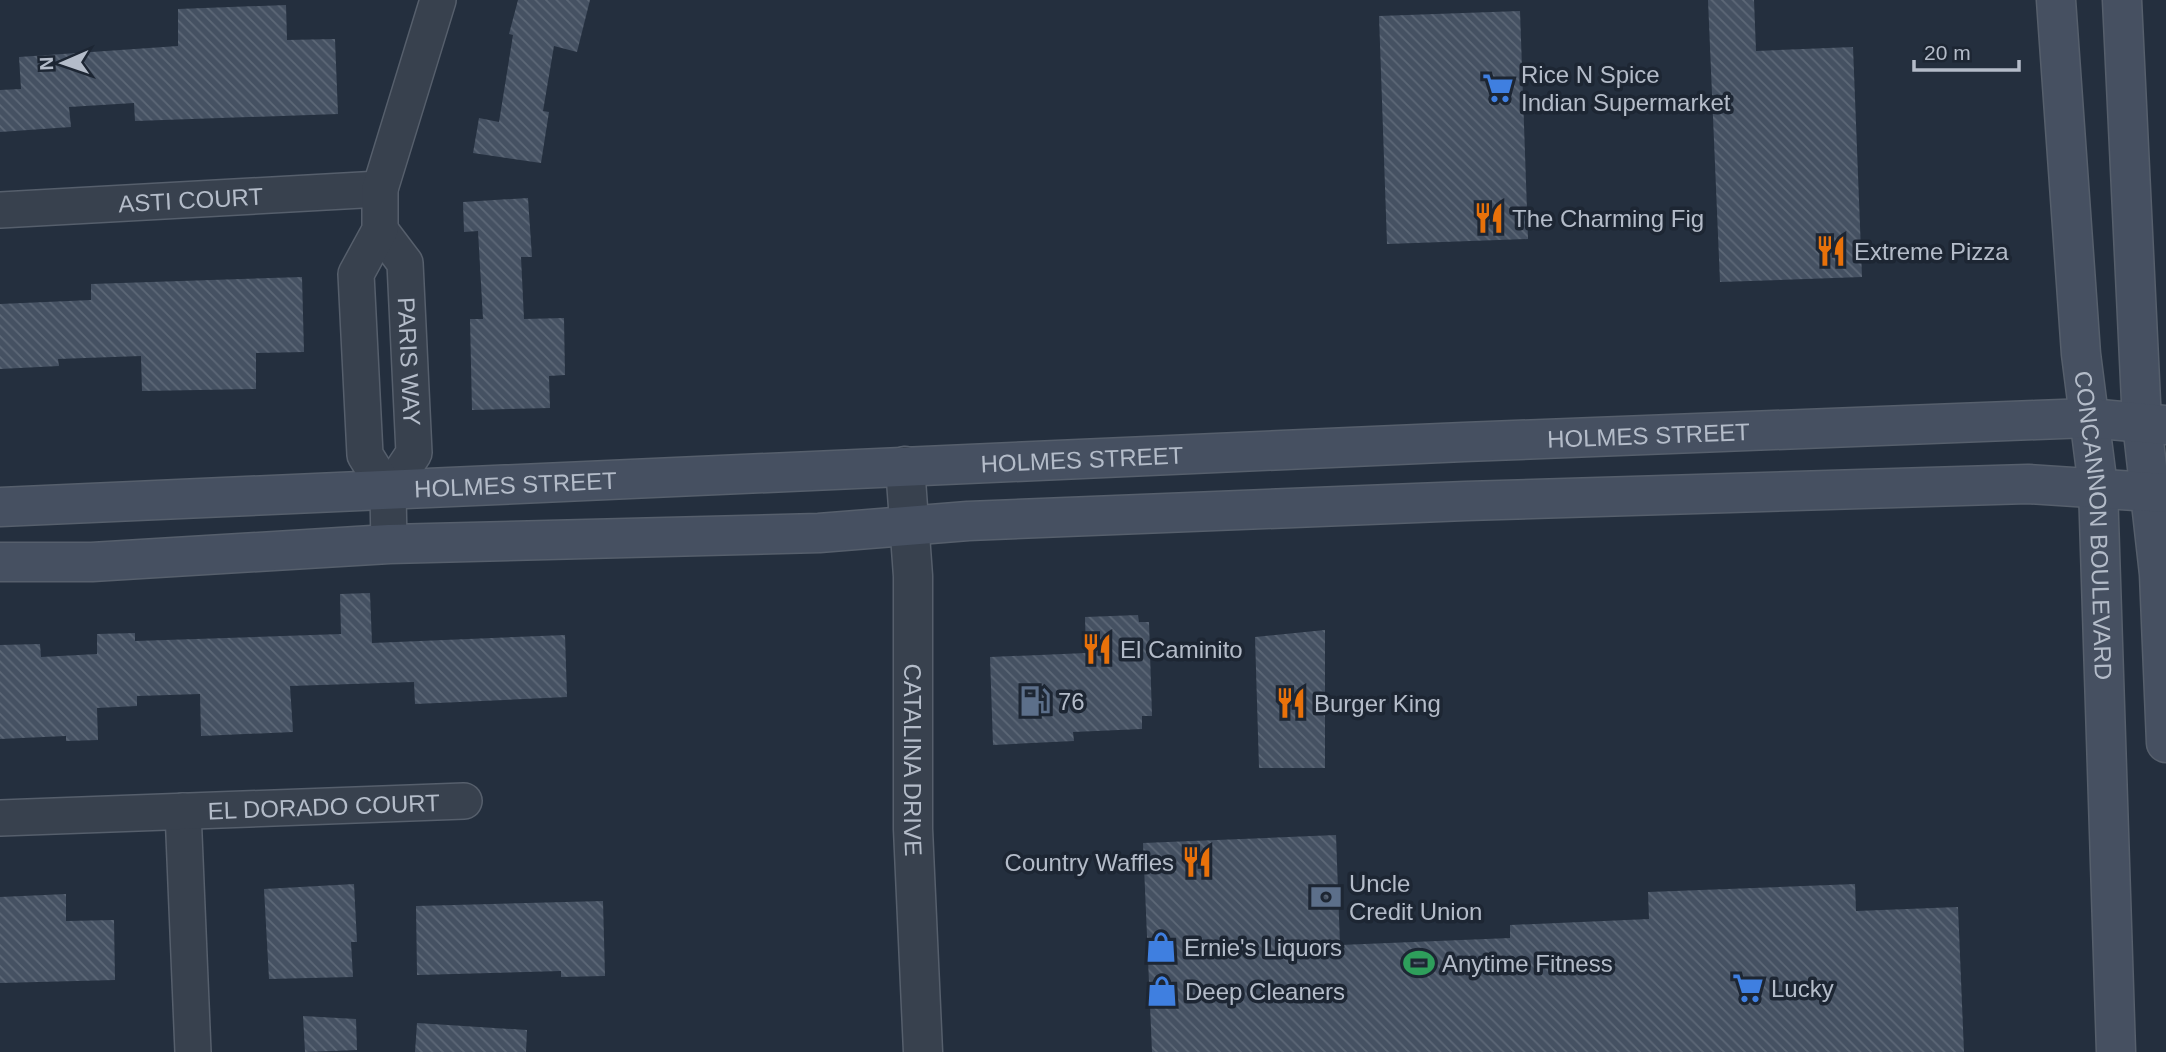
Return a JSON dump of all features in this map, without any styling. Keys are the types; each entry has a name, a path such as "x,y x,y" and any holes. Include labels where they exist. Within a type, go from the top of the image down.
{"main road":[{"name":"CONCANNON BOULEVARD","path":"2056,0 2081,354 2098,487 2116,1052"},
{"path":"2122,0 2158,491 2166,743"},
{"name":"HOLMES STREET","path":"0,508 905,466 2089,418 2154,424"},
{"path":"0,562 92,562 389,544 819,533 910,526 1466,501 2028,484 2158,491"}],"street":[{"name":"PARIS WAY","path":"380,230 405,263 414,453 388,492 365,455 356,274 380,230 380,189 438,0"},
{"name":"ASTI COURT","path":"0,210 380,189"},
{"name":"CATALINA DRIVE","path":"905,466 913,576 913,829 923,1052"},
{"path":"388,492 389,544"},
{"name":"EL DORADO COURT","path":"0,818 464,801"},
{"path":"183,811 194,1052"}],"building":[{"path":"518,0 590,0 577,52 554,46 543,111 549,112 541,163 473,153 479,118 499,122 513,35 509,34"},
{"path":"1708,0 1754,0 1756,51 1853,47 1862,277 1720,282"},
{"path":"286,5 287,40 335,39 338,114 135,121 134,103 69,107 71,127 0,132 0,90 21,89 19,57 178,46 178,9"},
{"path":"1520,11 1528,239 1387,244 1379,16"},
{"path":"528,198 532,257 521,257 524,319 564,318 565,375 549,376 550,408 472,410 470,319 483,319 478,231 464,232 463,202"},
{"path":"302,277 304,352 256,353 256,389 142,391 141,356 58,359 59,366 0,369 0,304 91,300 91,284"},
{"path":"370,593 372,643 565,635 567,697 415,704 414,682 290,686 293,732 201,736 200,694 137,696 137,706 97,708 98,740 66,741 66,736 0,739 0,645 40,644 41,657 97,654 97,634 135,633 135,641 341,634 340,594"},
{"path":"1138,615 1139,622 1149,622 1152,716 1142,716 1142,729 1073,732 1074,741 993,745 990,657 1086,653 1085,617"},
{"name":"Burger King","path":"1325,630 1325,768 1259,768 1255,637"},
{"path":"1336,835 1340,945 1510,938 1510,925 1649,919 1648,892 1855,884 1856,911 1958,907 1964,1052 1152,1052 1143,843"},
{"path":"354,884 357,942 351,942 353,977 269,979 264,889"},
{"path":"66,894 66,921 114,920 115,980 0,983 0,897"},
{"path":"603,901 605,976 561,977 561,971 417,975 416,906"},
{"path":"303,1016 356,1019 357,1050 305,1052"},
{"path":"417,1023 527,1030 526,1052 415,1052"}],"place":[{"name":"Rice N Spice Indian Supermarket","path":"1498,88"},
{"name":"The Charming Fig","path":"1489,218"},
{"name":"Extreme Pizza","path":"1831,251"},
{"name":"El Caminito","path":"1097,649"},
{"name":"76","path":"1035,701"},
{"name":"Burger King","path":"1291,703"},
{"name":"Country Waffles","path":"1197,862"},
{"name":"Uncle Credit Union","path":"1326,897"},
{"name":"Ernie's Liquors","path":"1161,947"},
{"name":"Anytime Fitness","path":"1419,963"},
{"name":"Lucky","path":"1748,988"},
{"name":"Deep Cleaners","path":"1162,991"}]}
